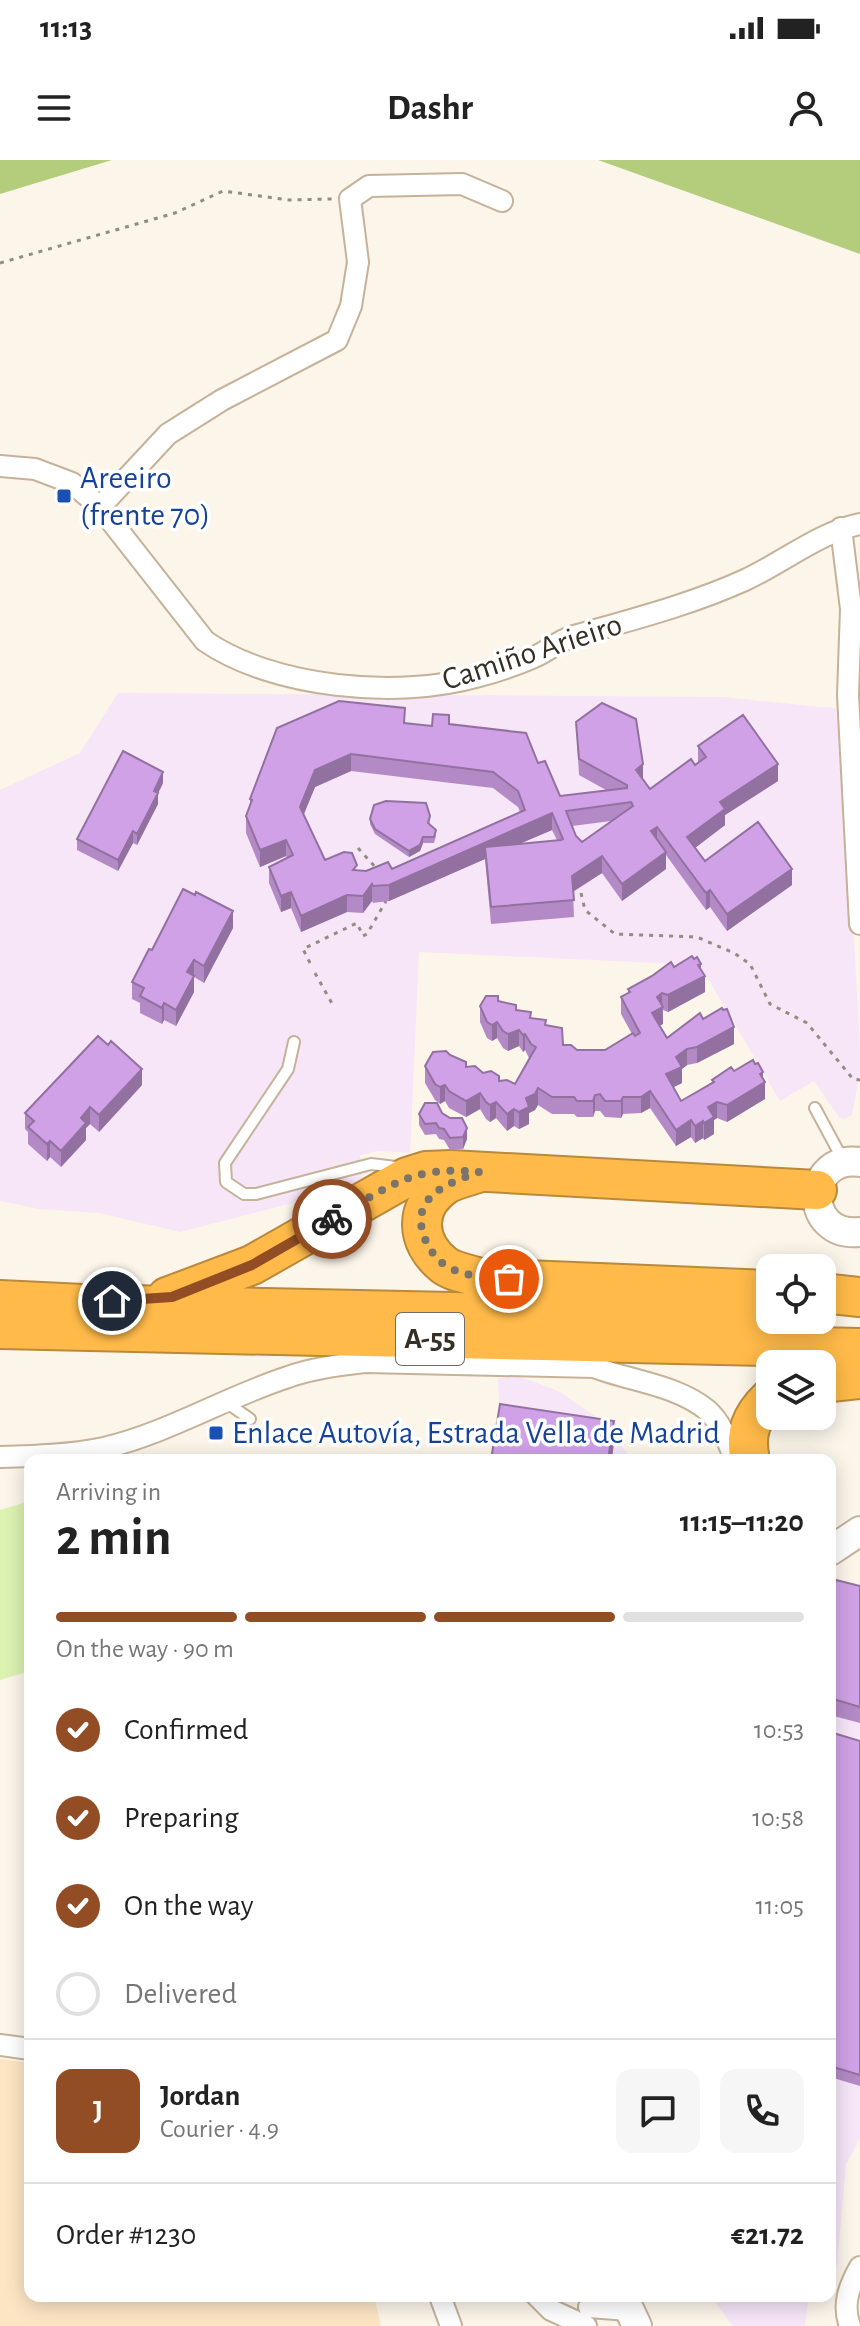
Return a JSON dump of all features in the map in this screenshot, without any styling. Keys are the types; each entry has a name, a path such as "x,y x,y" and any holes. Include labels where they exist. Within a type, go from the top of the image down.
{"highway":[{"path":"83,1304 172,1297 252,1265 407,1177 426,1171 817,1190"},
{"path":"479,1172 447,1183 427,1200 421,1216 430,1251 446,1267 480,1278 756,1289"},
{"path":"836,1294 860,1297"},
{"name":"A-55","path":"0,1300 756,1319"},
{"path":"836,1320 860,1321"},
{"name":"A-55","path":"0,1329 860,1348"},
{"path":"594,1367 756,1370"},
{"path":"836,1371 860,1372"},
{"path":"836,1382 860,1379"},
{"path":"750,1454 748,1434 756,1415"}],"main road":[{"path":"852,1162 826,1172 817,1190 820,1212 826,1222 846,1232 860,1232"}],"street":[{"path":"100,507 168,434 222,400 337,340 351,306 358,262 350,199 369,186 462,184 502,201"},
{"name":"Camiño Arieiro","path":"0,466 35,469 72,483 100,507 205,641 226,655 297,678 336,685 386,688 476,678 536,657 567,638 664,610 746,579 851,526"},
{"path":"851,526 848,695 860,924"},
{"path":"59,1454 105,1447 154,1432 288,1377 330,1366 366,1362 594,1367 676,1392 708,1411 725,1434 733,1454"},
{"path":"0,1457 24,1456"},
{"path":"0,2045 24,2048"},
{"path":"850,2326 845,2311 851,2284 860,2267"},
{"path":"442,2302 451,2326"},
{"path":"543,2302 563,2316 588,2310 630,2316"}],"lane":[{"path":"294,1042 288,1069 225,1163 226,1182 244,1194 256,1194 371,1164 396,1167 407,1177"},
{"path":"815,1108 852,1162"},
{"path":"226,1402 250,1419"}],"path":[{"path":"0,263 175,213 223,191 289,200 350,199"},
{"path":"358,848 382,873"},
{"path":"581,893 585,910 615,934 697,937 734,953 750,964 770,1004 807,1023 853,1079 860,1080"},
{"path":"310,963 303,949 357,923 363,936 367,934 388,897"},
{"path":"315,973 321,989 334,1007"}],"shaded area":[{"path":"118,693 722,697 841,709 860,1048 860,1072 852,1115 844,1119 839,1117 814,1081 780,1101 700,965 419,952 410,1153 378,1151 360,1155 363,1180 293,1203 180,1232 100,1213 40,1209 0,1201 0,790 80,753"},
{"path":"519,1376 558,1391 595,1416 628,1454 495,1454 500,1425 498,1378"},
{"path":"845,1584 860,1588 860,2139 846,2164 837,2267 836,2267 836,1588"},
{"path":"0,2059 24,2062 24,2302 375,2302 381,2326 0,2326"},
{"path":"715,2302 808,2302 805,2326 733,2326"}],"green space":[{"path":"0,160 112,160 0,194"},
{"path":"598,160 860,160 860,254"},
{"path":"24,1503 24,1673 0,1680 0,1510"}],"building":[{"path":"339,701 405,708 404,723 432,726 433,714 449,715 449,724 526,733 538,763 545,761 560,796 627,788 627,785 579,759 576,722 602,703 636,719 643,764 636,770 650,789 691,759 695,765 706,757 698,746 743,715 778,764 720,802 725,809 687,837 705,861 758,822 792,869 727,914 710,890 706,893 657,827 651,831 666,852 622,884 602,856 572,876 574,900 491,907 485,847 563,839 552,813 389,885 372,884 363,896 347,895 301,916 291,892 281,896 269,867 293,855 286,840 260,850 246,816 277,728","holes":["351,754 493,772 518,791 525,810 392,869 388,862 366,871 353,870 357,865 352,853 344,852 325,860 300,807 315,770","631,802 633,806 582,842 576,836 566,811"]},
{"path":"123,751 163,772 154,791 158,793 137,834 133,831 118,860 77,839"},
{"path":"386,801 426,803 430,816 428,823 436,830 434,837 423,837 420,845 409,851 375,829 370,819 374,805"},
{"path":"183,889 195,895 196,892 233,911 204,966 194,960 187,972 194,976 176,1010 164,1003 162,1008 140,996 144,988 132,982"},
{"path":"692,956 694,959 697,957 705,976 668,995 662,993 657,997 663,1007 652,1013 667,1038 700,1013 703,1019 722,1008 727,1009 734,1027 676,1057 682,1067 666,1074 681,1101 714,1082 712,1080 731,1067 734,1071 753,1060 763,1072 760,1074 765,1082 727,1105 717,1102 708,1107 714,1117 704,1123 695,1126 691,1120 676,1130 650,1091 641,1097 623,1097 621,1101 605,1101 600,1094 595,1095 593,1101 577,1101 574,1097 552,1097 538,1088 535,1094 526,1098 529,1107 519,1112 514,1109 507,1114 496,1102 490,1105 486,1102 480,1093 466,1101 445,1085 440,1087 425,1066 433,1052 446,1051 466,1062 466,1067 475,1066 483,1073 491,1071 499,1076 499,1081 507,1080 515,1084 536,1047 519,1030 508,1034 497,1022 492,1025 487,1022 480,1006 486,996 498,996 498,1001 516,1005 516,1010 531,1012 530,1018 546,1020 545,1025 562,1028 563,1045 571,1045 577,1050 605,1050 633,1033 635,1036 640,1033 621,997 630,992 628,989 671,962 674,967"},
{"path":"98,1036 108,1045 111,1041 142,1069 99,1115 90,1107 81,1118 86,1123 61,1151 50,1141 47,1144 28,1127 34,1121 25,1113"},
{"path":"425,1103 437,1103 442,1113 450,1118 462,1118 467,1128 463,1137 450,1138 436,1123 425,1124 419,1114"},
{"path":"500,1404 614,1421 609,1454 492,1454"},
{"path":"836,1580 860,1586 860,1707 836,1700"},
{"path":"836,1734 860,1741 860,2075 836,2068"}],"way so far":[{"path":"332,1219 407,1177 426,1171 479,1172 447,1183 427,1200 421,1216 423,1233 430,1251 446,1267 480,1278 509,1279"}],"place":[{"name":"Areeiro (frente 70)","path":"64,496"},
{"name":"Enlace Autovía, Estrada Vella de Madrid","path":"216,1433"}],"route":[{"path":"112,1301 172,1297 252,1265 332,1219"}]}
